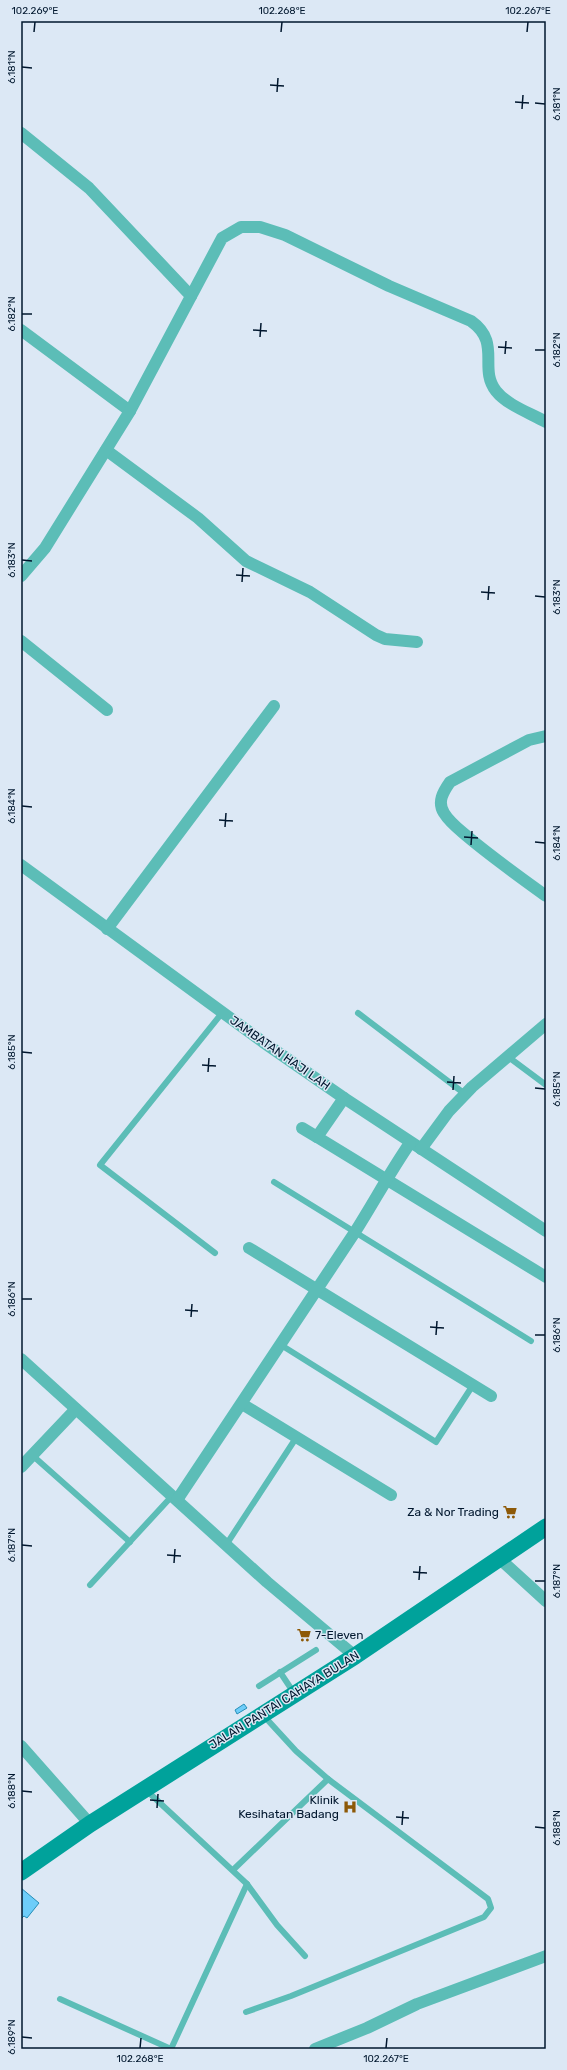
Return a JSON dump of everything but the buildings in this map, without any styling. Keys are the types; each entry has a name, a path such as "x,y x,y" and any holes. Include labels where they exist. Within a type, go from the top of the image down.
{"street":[{"path":"21,133 89,188 192,296"},
{"path":"21,576 45,548 130,411 222,238 241,227 260,227 285,235 389,286 471,321 480,327 485,334 488,345 490,380 496,391 508,401 546,422"},
{"path":"21,330 130,411"},
{"path":"106,450 198,518 246,561 310,592 376,635 385,639 417,642"},
{"path":"21,641 107,710"},
{"path":"107,929 274,706"},
{"path":"546,736 529,740 450,782 442,793 441,800 443,812 454,824 480,847 546,896"},
{"name":"JAMBATAN HAJI LAH","path":"21,865 222,1013 344,1098 546,1231"},
{"path":"175,1498 242,1404 355,1232 386,1181 416,1146 465,1094 506,1056 546,1024"},
{"path":"317,1137 344,1098"},
{"path":"302,1128 386,1181 546,1277"},
{"path":"249,1248 491,1396"},
{"path":"21,1359 267,1582 355,1656"},
{"path":"242,1404 391,1495"},
{"path":"21,1467 76,1409"},
{"name":"JALAN PANTAI CAHAYA BULAN","path":"21,1872 90,1824 355,1656 500,1559 546,1526"},
{"path":"500,1559 546,1601"},
{"path":"21,1746 90,1824"},
{"path":"314,2049 336,2045 417,2004 546,1956"}],"lane":[{"path":"215,1253 100,1165 222,1013"},
{"path":"358,1013 465,1094"},
{"path":"506,1056 546,1085"},
{"path":"274,1182 531,1341"},
{"path":"281,1345 436,1442 473,1385"},
{"path":"226,1545 296,1438"},
{"path":"32,1454 130,1542"},
{"path":"90,1585 130,1542 175,1498"},
{"path":"259,1686 316,1650"},
{"path":"280,1672 294,1694"},
{"path":"246,2012 291,1996 484,1917 491,1908 488,1899 328,1779 296,1751 262,1714"},
{"path":"233,1870 328,1779"},
{"path":"146,1789 233,1870 246,1884 277,1925 305,1956"},
{"path":"60,1999 171,2049 246,1884"}],"place":[{"name":"Za & Nor Trading","path":"510,1512"},
{"name":"7-Eleven","path":"304,1635"},
{"name":"Klinik Kesihatan Badang","path":"350,1807"}]}
